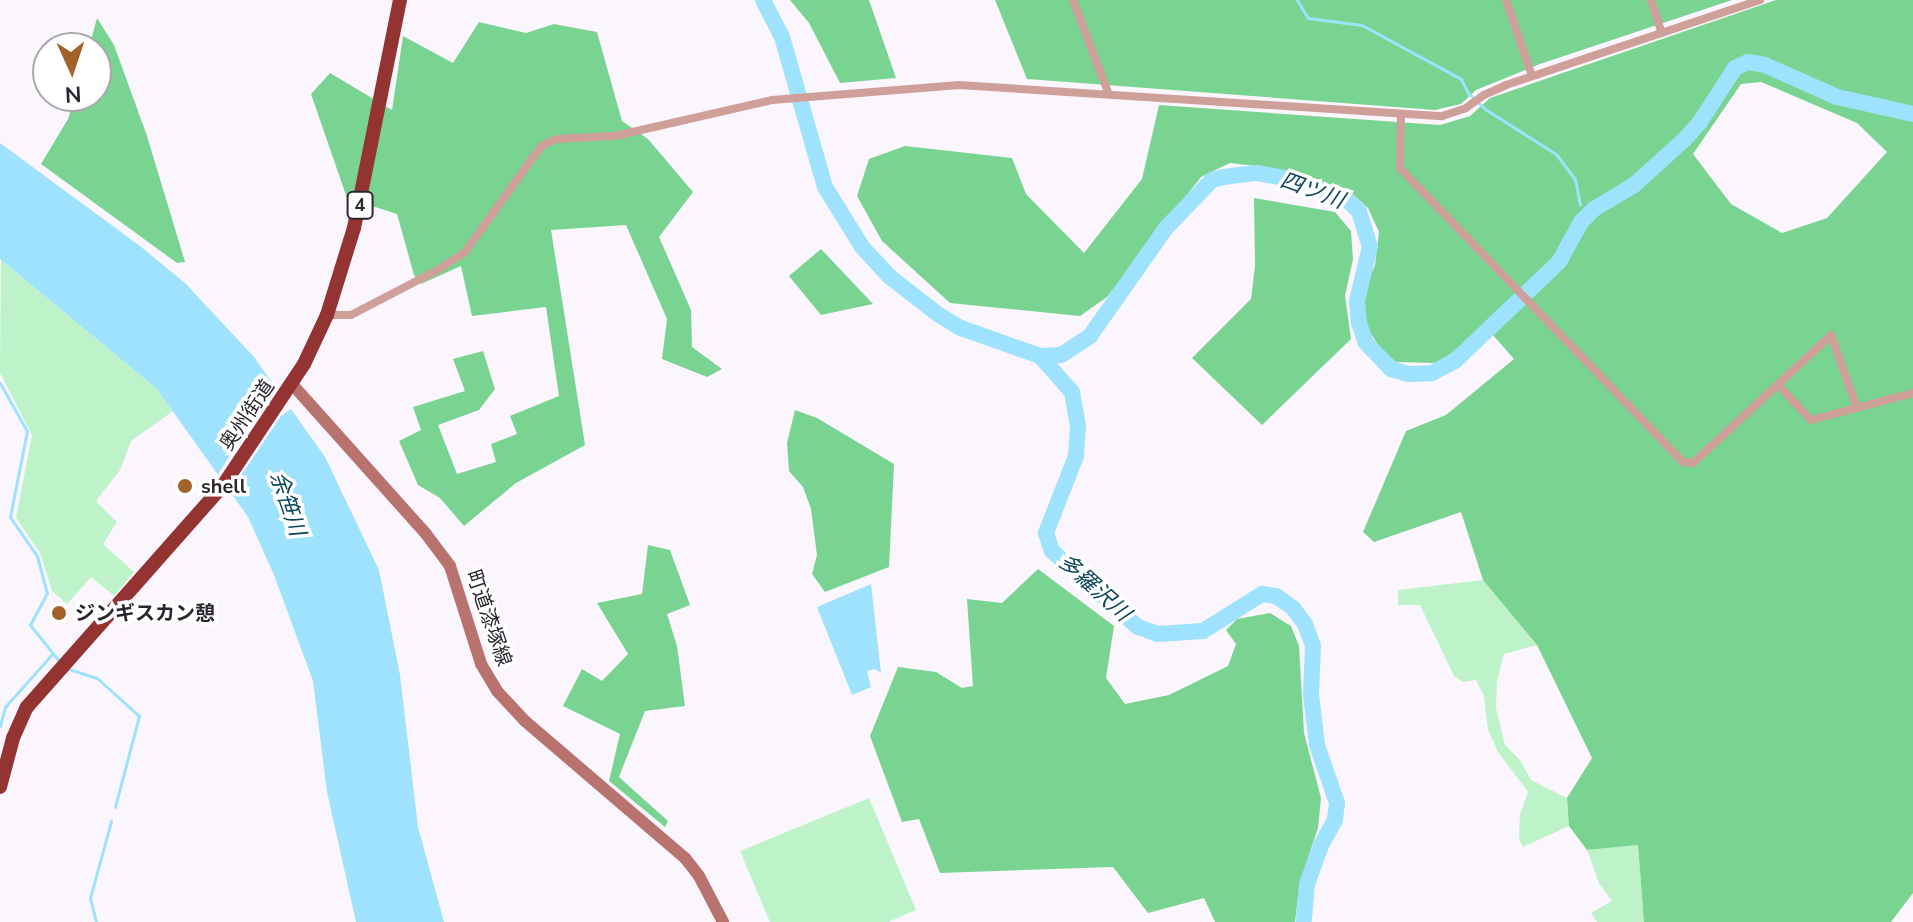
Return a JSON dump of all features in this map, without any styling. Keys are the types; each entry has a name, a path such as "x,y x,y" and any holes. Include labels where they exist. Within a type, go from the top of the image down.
{"highway":[{"name":"奥州街道","path":"0,787 13,738 27,707 224,484 292,384 327,315 364,188 400,0"}],"street":[{"path":"1073,0 1108,92"},
{"path":"1506,0 1532,76"},
{"path":"1651,0 1662,33"},
{"path":"327,315 351,315 436,271 465,252 543,145 557,139 615,136 772,100 959,85 1108,92 1401,114 1454,114 1484,95 1532,76 1760,0"},
{"path":"1401,114 1400,168 1687,465 1831,335 1857,408"},
{"name":"町道漆塚線","path":"292,384 426,534 450,566 481,664 497,691 525,721 685,858 699,876 723,922"},
{"path":"1778,385 1811,420 1913,393"}],"green space":[{"path":"790,0 869,0 896,78 840,83 809,23"},
{"path":"995,0 1732,0 1540,64 1476,90 1461,104 1435,110 1027,79"},
{"path":"1776,0 1913,0 1913,893 1891,922 1644,922 1638,845 1587,850 1569,826 1567,798 1592,758 1537,645 1483,580 1461,512 1374,542 1363,532 1406,431 1446,415 1514,359 1484,325 1452,353 1435,363 1396,362 1380,348 1365,324 1363,294 1375,265 1379,232 1368,208 1347,189 1265,167 1230,163 1201,177 1107,297 1080,316 950,303 882,241 857,196 869,159 905,146 1012,158 1026,194 1084,253 1142,179 1159,105 1440,125 1470,116 1490,98","holes":["1761,82 1857,123 1887,152 1827,218 1782,233 1731,204 1693,154 1741,84"]},
{"path":"97,18 106,32 93,32"},
{"path":"479,22 526,33 554,24 597,32 622,121 648,139 693,192 659,237 691,310 692,347 722,369 707,377 662,359 667,319 626,225 551,230 585,445 516,483 464,526 440,498 418,485 399,441 421,430 413,407 465,391 453,359 483,351 495,389 479,410 438,425 457,474 496,462 491,444 517,434 510,416 559,396 546,307 472,316 461,266 421,284 414,275 397,214 347,198 311,94 330,73 392,110 403,36 453,63"},
{"path":"112,42 147,136 185,262 177,263 41,164 70,112 112,112"},
{"path":"1254,198 1335,212 1351,231 1353,259 1345,296 1351,339 1262,425 1192,358 1251,299 1255,266"},
{"path":"821,249 873,304 821,315 789,276"},
{"path":"1,260 157,389 173,411 131,441 120,470 96,501 117,522 103,544 134,572 114,596 91,577 67,604 52,591 40,553 16,518 32,435 0,373"},
{"path":"795,410 817,418 894,464 889,567 825,592 812,574 817,555 811,509 803,487 789,471 787,443"},
{"path":"648,545 670,550 690,605 667,614 677,646 685,706 645,711 619,777 668,821 665,827 609,781 620,734 563,706 582,669 602,681 628,654 597,603 642,594"},
{"path":"1038,569 1114,626 1106,678 1125,704 1169,695 1228,666 1236,644 1226,630 1237,619 1270,613 1291,626 1299,646 1304,733 1321,798 1318,828 1300,882 1295,922 1215,922 1204,898 1148,913 1113,867 940,873 919,819 902,822 870,736 898,667 936,672 962,688 973,686 967,599 1002,603"},
{"path":"1483,580 1537,645 1504,654 1497,681 1496,708 1505,745 1520,760 1531,780 1567,798 1569,826 1523,847 1519,839 1520,814 1528,792 1498,752 1488,730 1484,696 1476,680 1463,682 1454,676 1420,605 1398,605 1398,590"},
{"path":"869,798 916,910 888,922 770,922 740,851"},
{"path":"1638,845 1644,922 1597,922 1591,913 1612,901 1599,883 1587,850"}],"water":[{"name":"余笹川","path":"0,143 140,246 186,284 254,357 325,457 379,570 400,675 418,827 444,922 356,922 327,792 313,681 274,575 248,517 157,389 0,259"},
{"path":"871,584 881,673 875,669 867,671 871,687 852,695 817,607"}],"pier":[{"path":"277,382 295,406 281,416 230,492 218,474"}],"waterway":[{"name":"四ツ川","path":"763,0 782,37 825,187 862,247 890,277 939,315 961,328 1040,356 1061,355 1090,336 1166,228 1212,180 1257,173 1291,179 1346,199 1359,211 1370,246 1357,301 1359,323 1366,343 1391,369 1409,374 1432,373 1456,360 1559,262 1581,222 1594,209 1634,185 1684,140 1700,122 1735,68 1748,62 1765,65 1837,97 1913,114"},
{"path":"1297,0 1308,18 1362,25 1461,79 1468,93 1485,109 1556,154 1575,179 1580,205"},
{"name":"多羅沢川","path":"1040,356 1072,392 1078,426 1076,456 1046,533 1052,551 1138,627 1158,634 1203,631 1262,594 1276,596 1293,608 1305,624 1313,646 1311,694 1317,745 1337,803 1335,820 1322,843 1307,884 1304,922"},
{"path":"0,383 27,431 10,517 37,556 47,593 30,625 60,662"},
{"path":"0,726 5,707 52,654"},
{"path":"69,669 97,678 139,716 115,807"},
{"path":"96,922 90,898 111,821"}],"place":[{"name":"shell","path":"185,486"},
{"name":"ジンギスカン憩","path":"59,613"}]}
